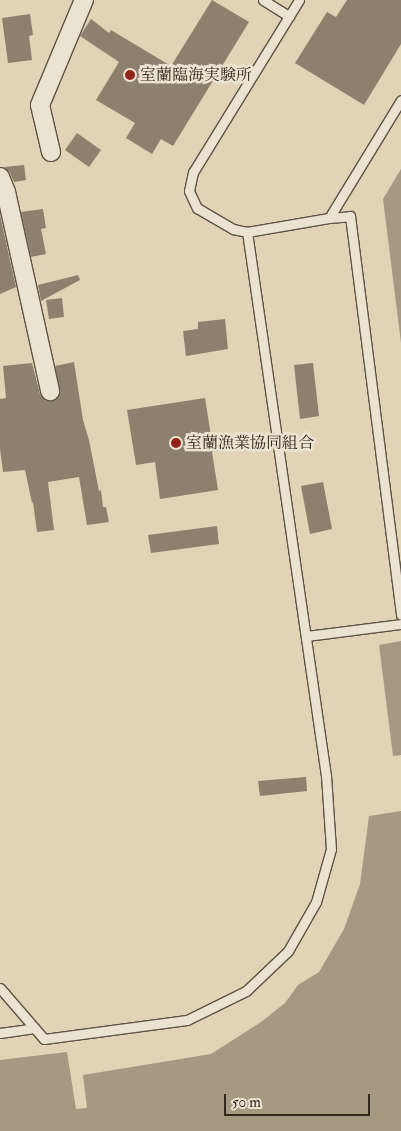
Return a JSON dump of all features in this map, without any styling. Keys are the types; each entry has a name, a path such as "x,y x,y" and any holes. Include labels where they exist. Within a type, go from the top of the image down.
{"street":[{"path":"51,152 40,104 84,0"},
{"path":"0,178 6,192 50,391"}],"lane":[{"path":"263,0 289,16"},
{"path":"299,0 193,172 189,191 198,208 233,229 247,232 350,216 401,614"},
{"path":"329,218 401,100"},
{"path":"0,988 44,1039 186,1020 246,991 288,951 316,902 331,849 326,776 247,232"},
{"path":"307,636 401,624"},
{"path":"0,1033 35,1028"}],"shaded area":[{"path":"401,169 401,343 383,199"},
{"path":"401,641 401,755 393,756 379,645"},
{"path":"401,811 401,1131 0,1131 0,1060 67,1052 76,1109 87,1108 83,1075 211,1054 261,1022 285,1003 298,985 319,972 344,929 360,884 369,816"}],"building":[{"path":"212,0 249,22 173,146 161,139 152,154 126,138 135,123 96,100 119,62 80,36 91,19 109,33 111,30 171,66"},
{"path":"347,0 401,0 401,44 364,105 295,63 327,12 336,17"},
{"path":"30,14 33,35 29,36 32,60 8,63 2,18"},
{"path":"77,133 101,150 89,167 65,150"},
{"path":"24,165 26,180 14,182 10,173 4,167"},
{"path":"43,209 46,228 41,229 46,254 31,257 21,212"},
{"path":"0,215 16,287 0,294"},
{"path":"78,275 80,280 41,301 38,285"},
{"path":"62,298 64,317 49,319 46,300"},
{"path":"225,319 228,349 186,356 183,331 198,329 198,322"},
{"path":"74,362 83,420 99,491 101,490 103,507 106,507 109,522 87,525 79,477 48,482 54,530 37,532 33,502 25,470 3,472 0,449 0,399 6,398 3,366 32,363 40,394 46,401 52,401 60,394 55,366"},
{"path":"313,363 319,416 300,419 294,365"},
{"name":"室蘭漁業協同組合","path":"205,398 211,436 219,434 222,450 212,452 218,490 160,499 155,462 136,465 127,410"},
{"path":"323,482 332,529 310,534 301,486"},
{"path":"217,526 219,544 151,553 148,535"},
{"path":"306,777 307,791 260,796 258,781"}],"place":[{"name":"室蘭臨海実験所","path":"130,75"},
{"name":"室蘭漁業協同組合","path":"176,443"}]}
